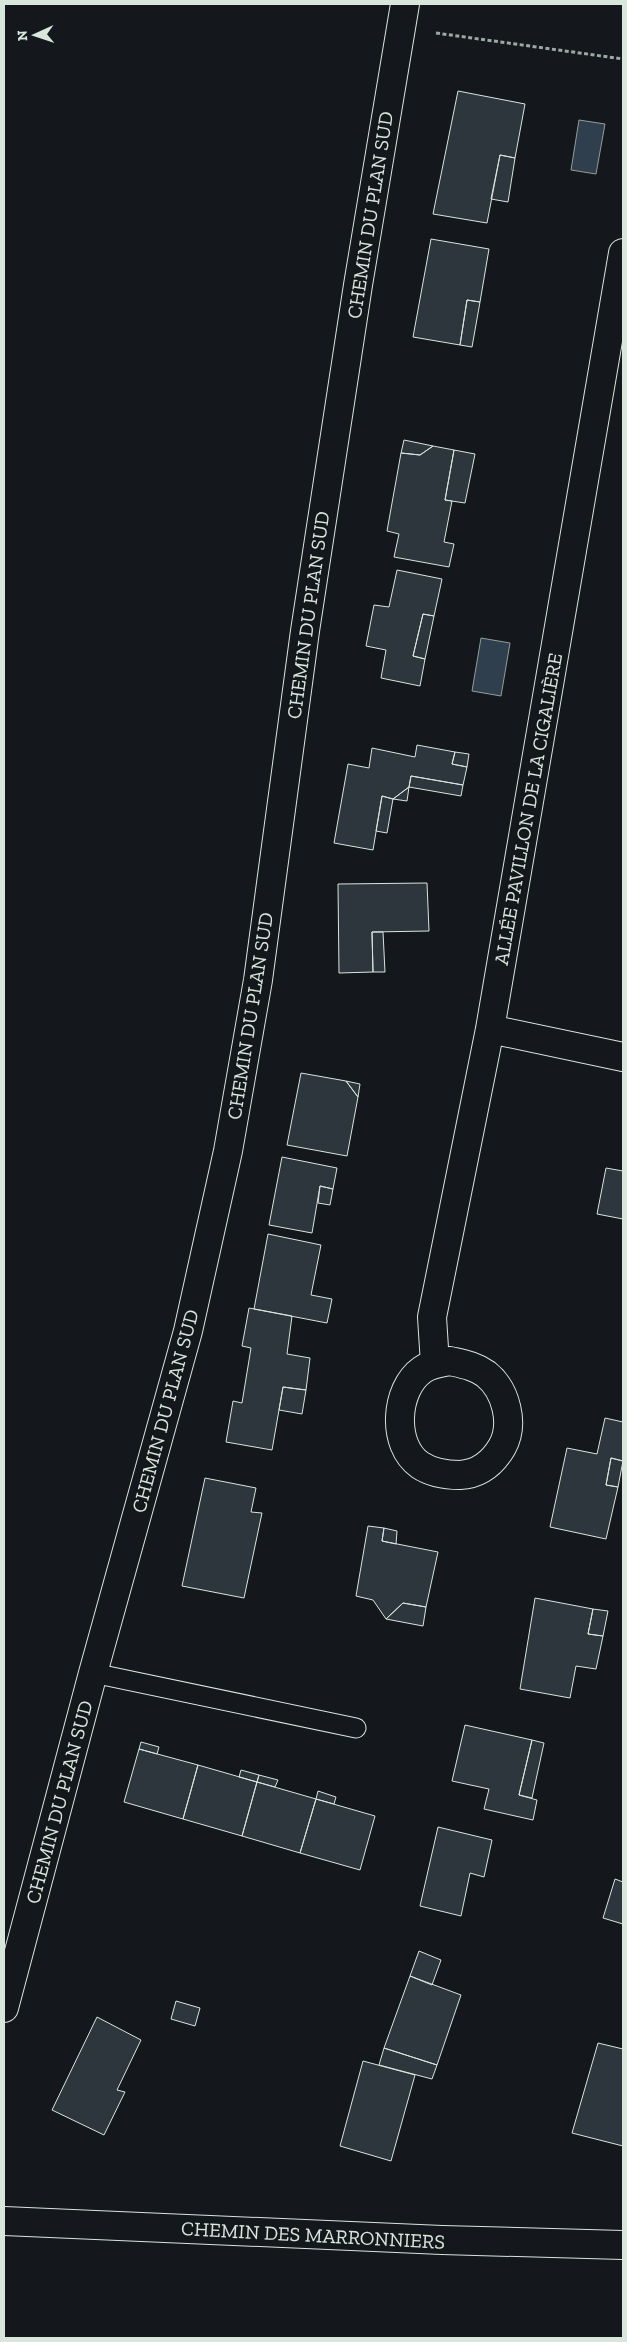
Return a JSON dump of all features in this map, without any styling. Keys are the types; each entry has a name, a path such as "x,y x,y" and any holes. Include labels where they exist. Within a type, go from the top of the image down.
{"street":[{"name":"CHEMIN DU PLAN SUD","path":"4,2008 93,1673 188,1331 228,1151 258,980 306,622 356,294 403,16"},
{"name":"ALLÉE PAVILLON DE LA CIGALIÈRE","path":"435,1364 432,1317 490,1029 623,253"},
{"path":"490,1029 623,1056"},
{"path":"450,1361 469,1365 486,1374 499,1389 506,1407 507,1426 503,1445 492,1461 478,1472 451,1475 434,1472 418,1464 406,1449 401,1432 401,1408 409,1383 422,1370 435,1364 450,1361"},
{"name":"CHEMIN DES MARRONNIERS","path":"4,2221 432,2240 623,2245"}],"lane":[{"path":"93,1673 356,1728"}],"path":[{"path":"403,16 623,59"}],"water":[{"path":"579,120 605,124 596,174 571,170"},
{"path":"481,638 510,643 501,696 472,691"}],"building":[{"path":"458,91 525,104 515,158 500,155 487,223 433,214"},
{"path":"500,155 515,158 508,202 491,199"},
{"path":"431,239 489,249 480,302 467,300 460,345 413,337"},
{"path":"467,300 480,302 472,347 460,345"},
{"path":"404,440 433,446 420,455 401,453"},
{"path":"433,446 454,450 445,500 452,501 444,542 454,544 449,567 394,557 399,534 387,531 401,453 420,455"},
{"path":"454,450 475,454 465,503 445,500"},
{"path":"397,570 442,579 434,616 423,614 413,656 425,659 420,686 381,678 386,650 366,646 374,605 389,607"},
{"path":"423,614 434,616 425,659 413,656"},
{"path":"417,745 455,752 452,764 467,767 463,785 411,776 409,787 393,799 382,796 373,850 334,843 348,764 369,768 372,748 415,757"},
{"path":"455,752 469,754 467,767 452,764"},
{"path":"411,776 463,785 461,796 409,787"},
{"path":"409,787 407,801 393,799"},
{"path":"382,796 393,799 387,833 376,831"},
{"path":"427,883 429,931 372,932 373,972 339,973 338,884"},
{"path":"372,932 383,932 385,972 373,972"},
{"path":"301,1073 346,1081 358,1097 347,1156 287,1145"},
{"path":"346,1081 360,1084 358,1097"},
{"path":"282,1157 337,1168 333,1189 320,1186 312,1233 269,1225"},
{"path":"606,1168 623,1171 623,1219 597,1214"},
{"path":"320,1186 333,1189 330,1205 318,1203"},
{"path":"268,1234 321,1245 311,1295 332,1299 327,1323 254,1309"},
{"path":"249,1308 292,1316 287,1354 310,1358 306,1390 283,1387 272,1450 226,1442 233,1401 242,1403 251,1348 242,1346"},
{"path":"283,1387 306,1390 302,1414 279,1410"},
{"path":"605,1418 623,1422 623,1461 611,1458 606,1485 618,1487 606,1539 550,1527 567,1448 597,1454"},
{"path":"611,1458 623,1461 618,1487 606,1485"},
{"path":"205,1478 256,1488 251,1512 262,1513 244,1598 182,1586"},
{"path":"368,1526 384,1528 382,1541 438,1552 426,1607 403,1603 386,1619 373,1600 356,1596"},
{"path":"384,1528 397,1531 396,1544 382,1541"},
{"path":"535,1598 593,1609 588,1634 603,1636 596,1669 576,1666 570,1698 520,1689"},
{"path":"403,1603 426,1607 423,1626 386,1619"},
{"path":"593,1609 608,1611 603,1636 588,1634"},
{"path":"465,1725 532,1740 519,1795 537,1800 533,1820 484,1809 489,1789 452,1781"},
{"path":"532,1740 544,1743 532,1798 519,1795"},
{"path":"141,1742 159,1747 157,1754 139,1749"},
{"path":"139,1749 198,1765 183,1819 124,1802"},
{"path":"198,1765 257,1782 242,1836 183,1819"},
{"path":"241,1770 259,1775 257,1782 239,1777"},
{"path":"259,1775 278,1780 275,1787 257,1782"},
{"path":"257,1782 316,1799 300,1853 242,1836"},
{"path":"318,1791 336,1797 334,1804 316,1799"},
{"path":"316,1799 375,1816 360,1870 300,1853"},
{"path":"438,1827 492,1840 484,1877 470,1873 461,1916 420,1906"},
{"path":"615,1879 623,1882 623,1924 603,1918"},
{"path":"419,1951 441,1960 432,1985 410,1976"},
{"path":"410,1976 461,1995 437,2065 384,2048"},
{"path":"176,2001 200,2008 195,2026 171,2019"},
{"path":"97,2017 141,2040 117,2090 125,2092 104,2135 52,2110"},
{"path":"598,2043 623,2049 623,2146 572,2133"},
{"path":"384,2048 437,2065 432,2079 379,2065"},
{"path":"363,2061 415,2075 391,2161 340,2146"}]}
